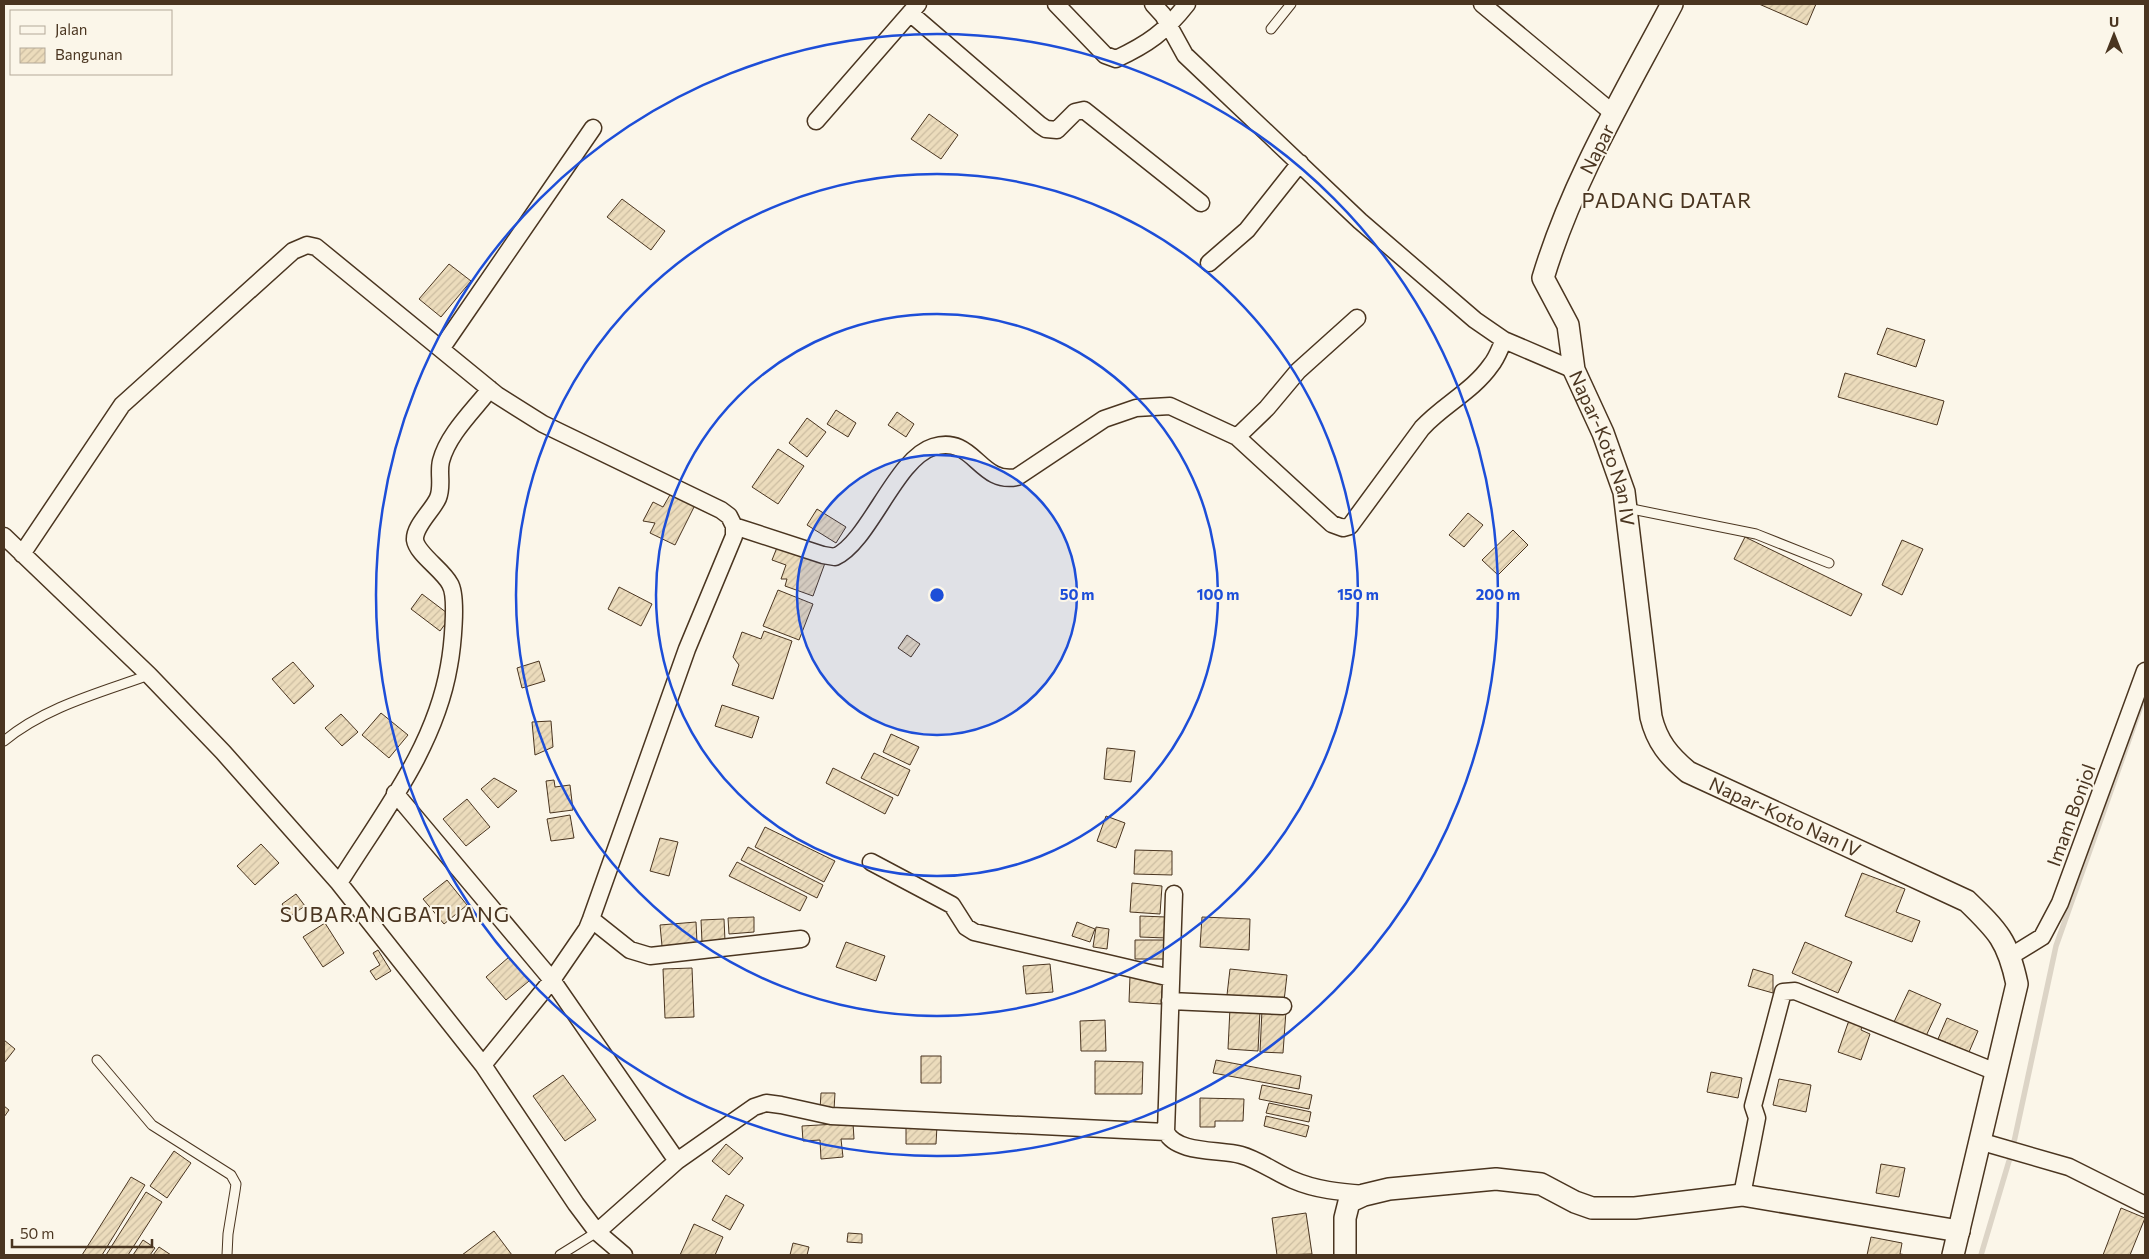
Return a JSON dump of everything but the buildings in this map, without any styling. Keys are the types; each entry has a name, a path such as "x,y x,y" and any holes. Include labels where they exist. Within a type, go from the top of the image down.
{"street":[{"path":"1056,4 1110,58 1116,58 1142,47 1169,27 1187,4"},
{"path":"1153,4 1185,54 1367,227 1475,320 1504,340 1574,370"},
{"path":"1482,4 1614,114"},
{"name":"Napar","path":"1568,325 1543,278 1556,234 1614,114 1672,4"},
{"path":"816,121 914,8 1040,125 1046,129 1057,130 1075,112 1084,110 1201,203"},
{"path":"441,349 593,128"},
{"path":"1209,263 1247,230 1300,162"},
{"path":"22,554 122,405 301,246 316,247 490,389 543,424 721,510 729,516 734,526 731,546 686,648 591,918 586,929 552,980 483,1065"},
{"path":"1237,437 1267,408 1298,371 1357,318"},
{"name":"Napar-Koto Nan IV","path":"1568,325 1574,370 1615,463 1626,508 1651,717 1655,733 1663,748 1688,772 1967,901 1990,923 2011,956 2017,984 1953,1255"},
{"path":"734,526 823,555 835,557 854,540 917,456 932,447 953,445 963,449 996,476 1003,479 1017,477 1104,419 1136,408 1170,406 1237,437 1332,524 1343,528 1350,526 1422,428 1433,416 1471,388 1483,375 1492,364 1504,340"},
{"path":"339,884 395,793 411,771 431,730 442,699 449,664 454,598 452,585 440,569 419,550 415,541 416,533 438,498 441,487 439,471 445,450 490,389"},
{"path":"4,536 149,675 223,752 339,884 483,1065 576,1204 597,1232 624,1255"},
{"name":"Imam Bonjol","path":"2011,956 2042,938 2060,903 2145,671"},
{"path":"395,793 552,980 677,1161"},
{"path":"870,862 952,905 966,927 974,932 1171,978"},
{"path":"1174,894 1166,1132 1171,1139 1182,1145 1244,1156 1305,1184 1327,1191 1361,1197 1389,1189 1496,1179 1514,1180 1541,1184 1582,1205 1602,1209 1635,1208 1742,1195 1959,1231"},
{"path":"591,918 630,950 639,955 650,956 801,939"},
{"path":"1742,1195 1757,1118 1753,1106 1783,992 1795,991 1996,1072"},
{"path":"1170,1001 1283,1006"},
{"path":"597,1232 677,1161 754,1107 766,1104 831,1116 1166,1132"},
{"path":"1979,1141 2069,1167 2145,1205"},
{"path":"1345,1255 1345,1214 1361,1197"}],"lane":[{"path":"1271,29 1291,4"},
{"path":"1626,508 1756,534 1829,564"},
{"path":"4,741 16,731 58,708 149,675"},
{"path":"97,1060 152,1125 231,1175 236,1184 228,1234 227,1255"},
{"path":"560,1255 597,1232"}],"waterway":[{"path":"2014,1142 2056,946 2142,703"},
{"path":"1981,1255 2009,1161"}],"district":[{"name":"PADANG DATAR","path":"1667,201"},
{"name":"SUBARANGBATUANG","path":"395,915"}]}
